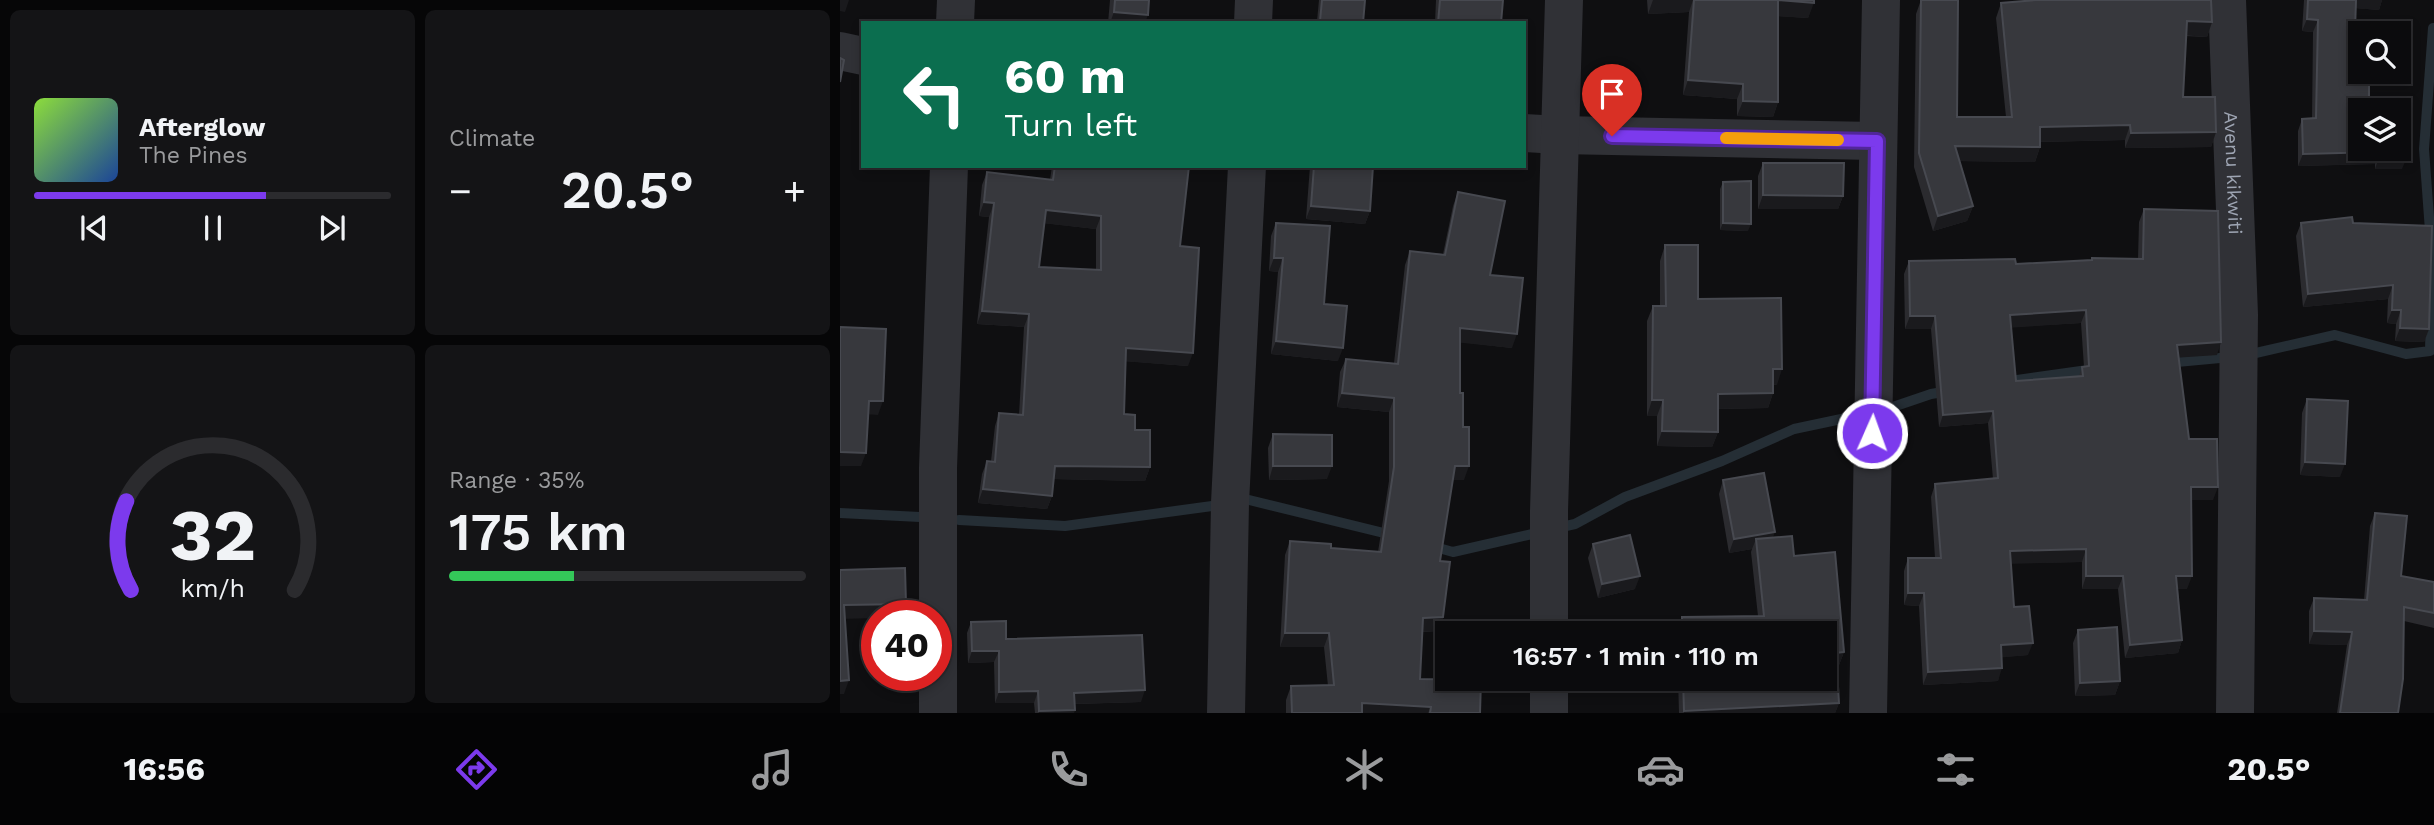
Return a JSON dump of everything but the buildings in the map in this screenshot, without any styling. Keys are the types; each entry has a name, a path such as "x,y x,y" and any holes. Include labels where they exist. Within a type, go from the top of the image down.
{"street":[{"path":"955,21 956,0"},
{"path":"1253,21 1254,0"},
{"path":"1549,621 1541,134 1564,0"},
{"path":"1868,713 1881,0"},
{"name":"Avenu kikwiti","path":"2227,0 2238,356 2235,713"},
{"path":"840,51 861,55"},
{"path":"1541,134 1877,141"},
{"path":"938,713 938,468 949,168"},
{"path":"1226,713 1231,490 1247,168"},
{"path":"1549,691 1549,713"}],"waterway":[{"path":"2247,355 2335,335 2406,354 2430,351 2432,258 2424,149 2433,28"},
{"path":"2166,363 2231,357"},
{"path":"2003,382 2095,369"},
{"path":"1881,411 1931,394 1949,391"},
{"path":"1557,528 1575,524 1625,497 1722,461 1794,429 1865,414"},
{"path":"1245,499 1392,535"},
{"path":"959,520 1065,526 1212,506"},
{"path":"840,513 920,517"},
{"path":"1428,545 1453,552 1541,532"}],"slow traffic":[{"path":"1726,138 1838,140"}],"route":[{"path":"1612,136 1877,141 1872,433"}]}
